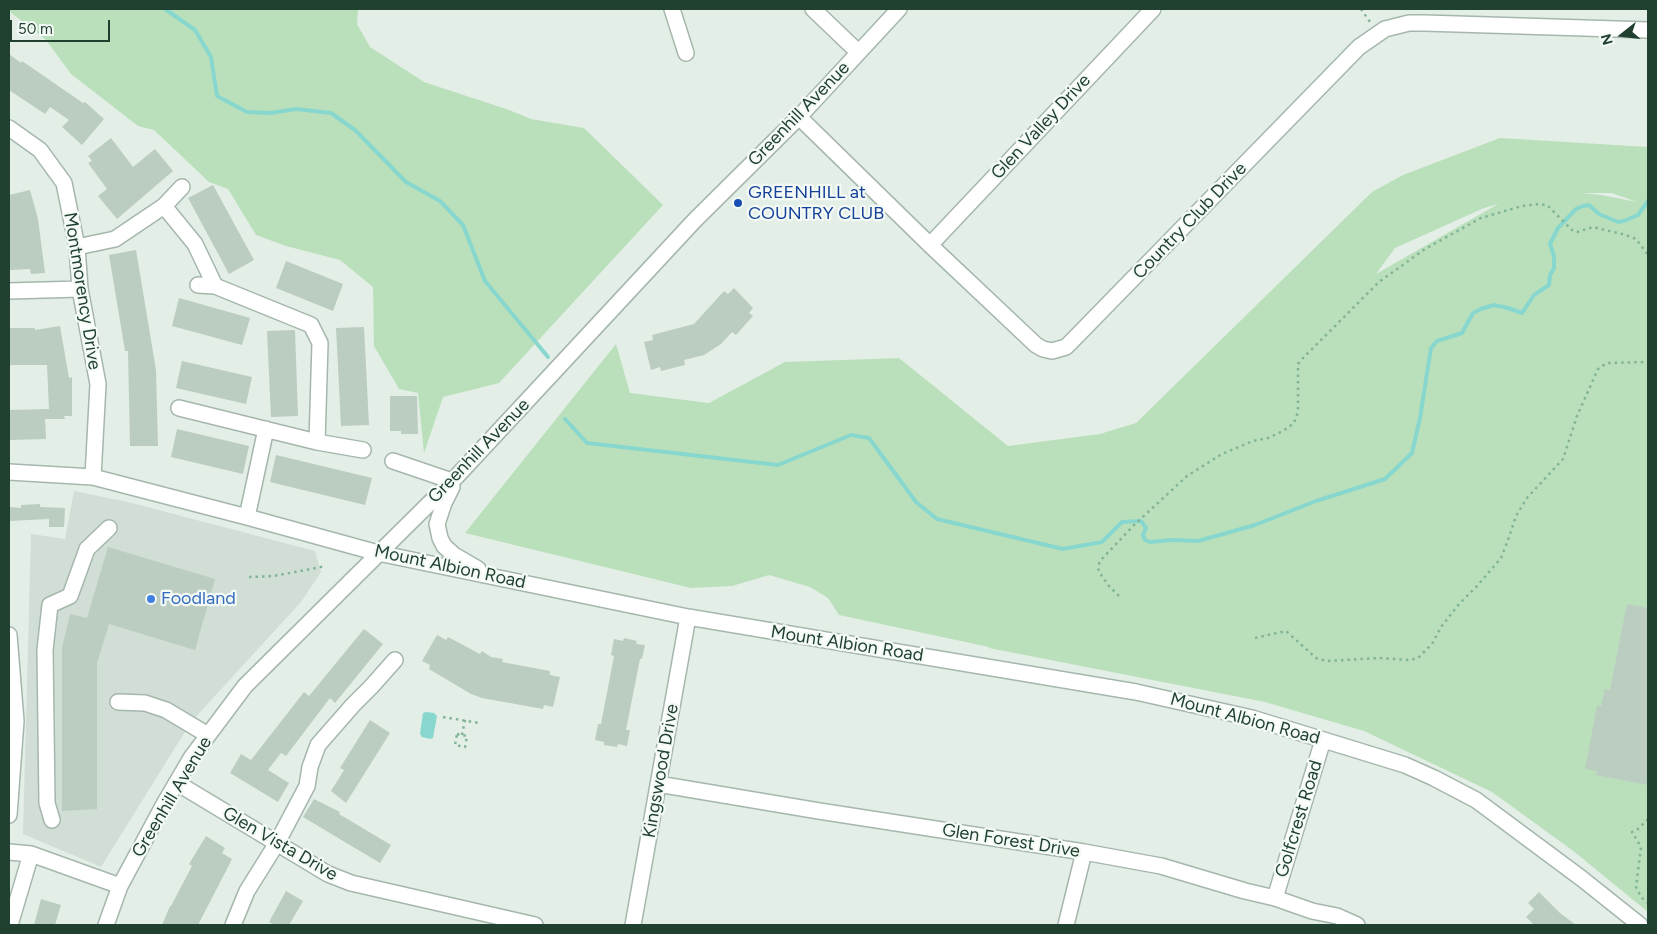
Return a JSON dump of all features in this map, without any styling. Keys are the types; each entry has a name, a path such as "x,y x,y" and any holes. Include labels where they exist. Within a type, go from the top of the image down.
{"street":[{"path":"672,9 686,53"},
{"path":"813,9 858,52"},
{"name":"Greenhill Avenue","path":"106,925 120,886 191,758 245,686 455,478 695,220 799,116 899,9"},
{"name":"Glen Valley Drive","path":"930,245 1153,9"},
{"name":"Country Club Drive","path":"799,116 930,245 1036,345 1052,351 1066,347 1359,47 1385,30 1408,23 1425,23 1648,30"},
{"name":"Montmorency Drive","path":"9,128 40,150 64,183 77,247 80,289 98,384 93,478"},
{"path":"77,247 115,239 164,206 182,187"},
{"path":"164,206 195,244 215,286"},
{"path":"198,285 215,286 311,325 320,343 318,442"},
{"path":"9,291 80,289"},
{"path":"179,408 318,442 363,450"},
{"path":"247,517 266,429"},
{"path":"393,461 455,478 444,503 438,524 440,538 444,546 454,555 485,574"},
{"name":"Mount Albion Road","path":"9,472 93,478 378,553 688,617 1136,692 1252,718 1404,765 1476,800 1581,878 1640,925"},
{"path":"52,820 47,803 46,650 50,605 70,596 87,549 109,528"},
{"name":"Kingswood Drive","path":"633,925 688,617"},
{"path":"9,635 16,722 9,815"},
{"path":"233,925 247,891 277,843 307,786 310,766 318,745 395,660"},
{"path":"118,702 145,704 166,710 208,735"},
{"name":"Golfcrest Road","path":"1275,898 1323,740"},
{"name":"Glen Vista Drive","path":"177,783 328,874 351,883 504,922 535,925"},
{"name":"Glen Forest Drive","path":"658,784 1161,866 1244,892 1275,898 1312,911 1337,916 1357,925"},
{"path":"9,852 31,854 120,886"},
{"path":"1066,925 1084,852"},
{"path":"10,925 31,854"}],"path":[{"path":"1119,596 1098,572 1100,561 1133,526 1187,476 1222,454 1253,441 1268,438 1294,423 1298,412 1298,364 1379,282 1425,249 1480,218 1522,206 1539,204 1547,205 1569,230 1577,232 1593,227 1626,235 1636,239 1648,255"},
{"path":"1255,638 1286,632 1316,658 1327,661 1379,658 1410,660 1418,658 1432,644 1441,627 1459,604 1478,585 1500,558 1516,516 1527,498 1563,459 1578,416 1598,369 1607,363 1648,362"},
{"path":"250,577 274,576 326,566"},
{"path":"443,716 479,723"},
{"path":"462,735 465,720"},
{"path":"457,734 462,735 467,736 465,747 455,745 457,734"},
{"path":"1648,819 1637,830 1632,832 1640,847 1636,887 1641,897 1648,904"}],"shaded area":[{"path":"74,491 128,502 315,551 321,572 301,602 191,722 101,867 23,834 31,534 65,539"}],"green space":[{"path":"9,9 358,9 357,24 370,47 424,82 531,119 584,128 663,205 499,383 443,397 424,453 418,393 399,389 374,346 373,287 340,260 286,246 256,235 228,189 209,182 154,130 138,126 71,74 46,40 9,11"},
{"path":"1500,138 1648,147 1648,912 1572,850 1492,792 1364,731 1265,702 989,648 839,615 828,598 810,587 769,575 732,586 691,588 465,533 616,344 630,393 709,403 785,362 899,358 1008,446 1100,434 1136,423 1372,192 1403,175","holes":["1582,193 1612,193 1637,202 1601,195","1498,204 1376,274 1395,248 1484,208"]}],"water":[{"path":"423,713 434,713 437,716 433,738 430,739 422,737 420,734"}],"building":[{"path":"9,54 83,103 85,102 104,119 82,145 62,127 69,120 50,107 45,114 9,90"},
{"path":"111,138 133,167 155,149 173,171 117,219 98,196 107,189 88,163 92,161 88,156"},
{"path":"213,185 254,260 229,274 188,198"},
{"path":"30,190 38,219 45,273 31,274 30,269 10,270 9,195"},
{"path":"136,250 156,370 158,446 130,446 128,351 125,351 109,255"},
{"path":"286,261 343,284 333,311 276,288"},
{"path":"734,288 753,308 749,313 753,316 736,335 732,332 721,344 704,355 684,360 685,365 661,371 660,367 651,370 644,342 653,340 652,335 694,324 724,291 728,294"},
{"path":"179,298 250,318 242,345 172,326"},
{"path":"60,326 69,378 72,377 72,416 64,416 65,419 45,419 46,439 9,440 9,410 49,409 47,365 9,365 9,328 35,328 35,330"},
{"path":"364,327 369,425 341,426 336,328"},
{"path":"295,330 298,416 271,417 267,331"},
{"path":"182,361 252,377 246,404 176,388"},
{"path":"390,396 417,396 418,434 401,434 401,431 390,431"},
{"path":"177,429 249,446 243,474 171,457"},
{"path":"276,455 372,478 365,505 270,482"},
{"path":"40,504 40,507 65,508 64,527 49,527 49,519 9,521 9,507 21,508 21,505"},
{"path":"108,547 215,579 195,650 109,624 97,663 97,809 62,811 62,648 70,614 87,618"},
{"path":"1627,604 1648,608 1648,785 1596,775 1597,771 1585,769 1597,706 1601,706 1605,689 1610,690"},
{"path":"364,629 383,644 335,703 330,698 286,756 281,753 268,770 289,783 278,802 230,773 241,754 251,760 304,692 309,696"},
{"path":"437,635 446,640 448,637 480,654 482,651 491,657 503,659 502,662 550,671 550,675 560,677 553,707 544,705 543,709 482,698 471,694 429,669 430,665 422,661"},
{"path":"624,638 637,641 636,644 645,645 642,659 640,659 626,730 630,730 627,746 618,744 617,747 604,745 604,742 595,740 598,724 601,724 614,656 611,655 614,639 623,641"},
{"path":"370,720 390,733 346,803 331,791 344,770 340,768"},
{"path":"314,799 340,812 339,814 391,845 380,863 303,817"},
{"path":"206,836 225,848 222,853 232,859 198,925 162,925 192,866 189,864"},
{"path":"286,891 303,901 289,925 275,925 269,922"},
{"path":"1539,892 1560,913 1576,925 1534,925 1526,917 1534,909 1528,903"},
{"path":"41,899 61,905 55,925 34,925"}],"waterway":[{"path":"165,9 195,30 211,57 217,96 247,112 270,113 296,109 331,113 355,130 406,182 440,201 463,225 485,281 548,357"},
{"path":"565,419 587,443 778,465 851,435 869,438 916,502 937,519 1063,549 1102,542 1122,522 1141,521 1146,528 1143,535 1145,540 1150,542 1172,540 1198,541 1255,525 1316,501 1385,479 1412,453 1420,418 1431,348 1437,341 1462,333 1473,313 1481,309 1494,305 1522,313 1534,295 1549,285 1550,275 1554,268 1554,256 1550,244 1558,228 1576,209 1589,205 1599,214 1618,222 1638,215 1648,201"}],"place":[{"name":"GREENHILL at COUNTRY CLUB","path":"738,203"},
{"name":"Foodland","path":"151,599"}]}
